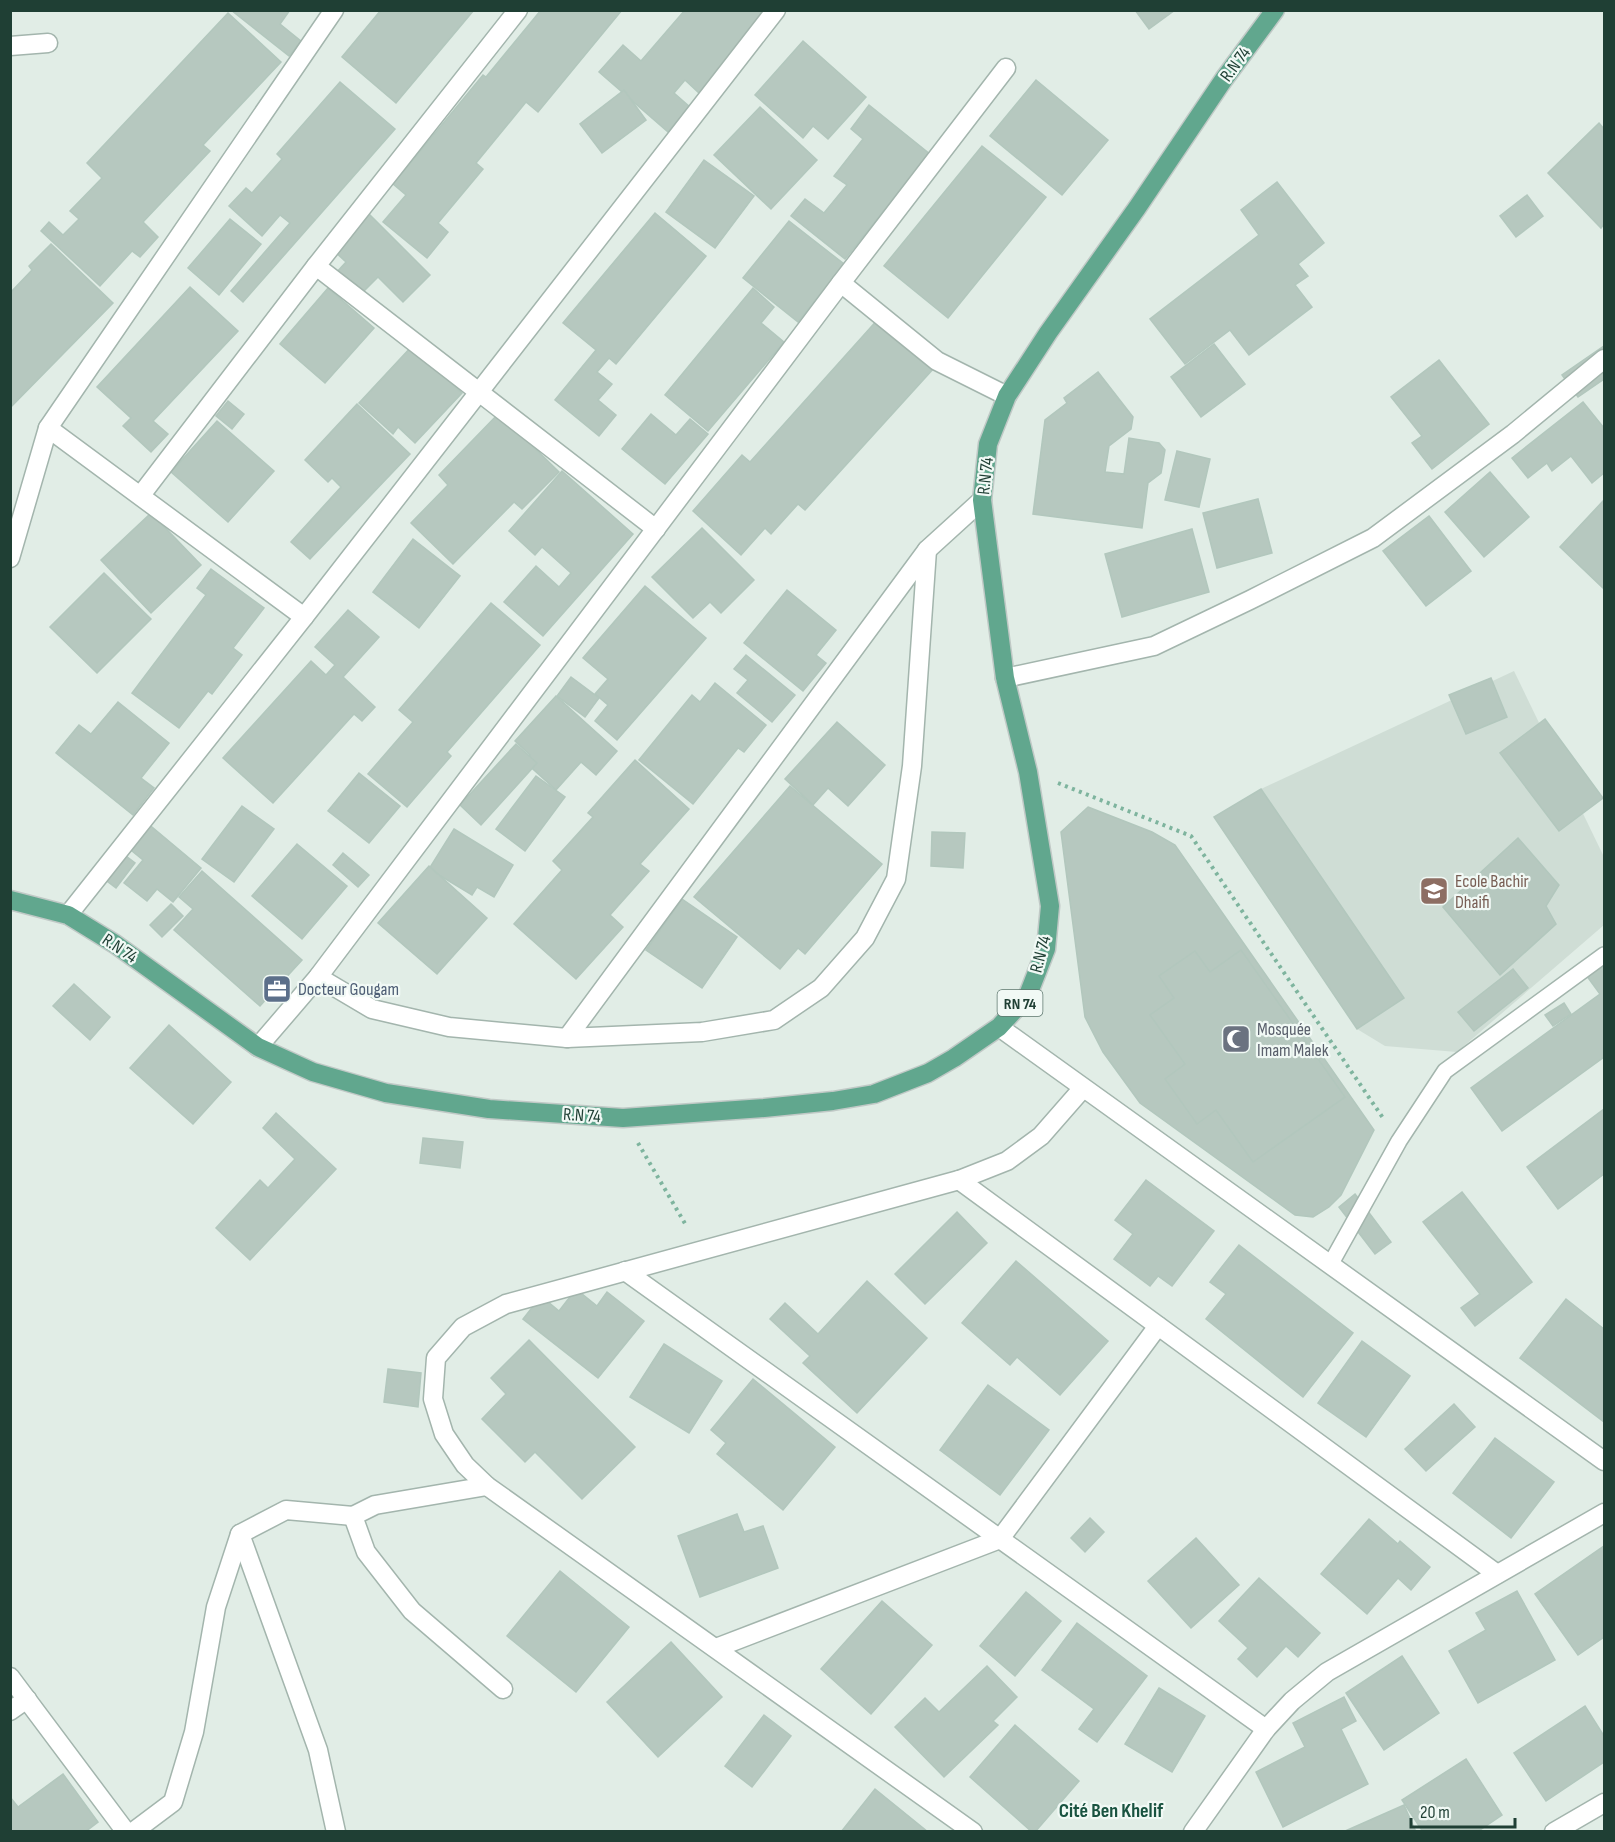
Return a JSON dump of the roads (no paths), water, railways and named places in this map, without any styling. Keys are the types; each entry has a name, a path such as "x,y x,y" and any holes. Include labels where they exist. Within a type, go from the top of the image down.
{"main road":[{"name":"R.N 74","path":"11,899 69,915 115,944 258,1047 313,1072 386,1093 489,1109 623,1118 832,1101 874,1094 928,1073 999,1027 1028,995 1046,949 1050,906 1028,772 1005,678 981,500 988,444 1007,396 1048,333 1137,208 1224,79 1275,10"}],"street":[{"path":"10,558 48,428 334,10"},
{"path":"141,495 316,266 518,10"},
{"path":"69,915 776,10"},
{"path":"10,46 48,43"},
{"path":"258,1047 318,977 841,283 1006,68"},
{"path":"316,266 656,529"},
{"path":"841,283 937,361 1007,396"},
{"path":"1005,678 1154,646 1372,538 1513,434 1605,359"},
{"path":"48,428 304,617"},
{"path":"567,1038 927,550 981,500"},
{"path":"318,977 372,1009 449,1027 567,1038 702,1032 774,1020 821,988 865,938 896,879 912,766 927,550"},
{"path":"999,1027 1605,1461"},
{"path":"973,1832 487,1486 465,1465 444,1434 434,1399 436,1358 463,1327 506,1304 959,1180 1007,1161 1041,1136 1083,1088"},
{"path":"959,1180 1497,1574"},
{"path":"625,1271 1266,1729"},
{"path":"716,1648 1000,1539 1158,1326"},
{"path":"133,1832 173,1802 194,1732 216,1607 240,1534 286,1510 353,1516 375,1505 487,1486"},
{"path":"1192,1832 1266,1729 1292,1701 1327,1672 1605,1513"},
{"path":"353,1516 366,1552 412,1611 502,1689"},
{"path":"240,1534 318,1750 336,1832"},
{"path":"10,1677 126,1832"},
{"path":"10,1711 27,1699"},
{"path":"1554,1832 1605,1803"}],"lane":[{"path":"1330,1265 1399,1141 1445,1071 1605,955"}],"place":[{"name":"Ecole Bachir Dhaifi","path":"1434,891"},
{"name":"Docteur Gougam","path":"277,989"},
{"name":"Mosquée Imam Malek","path":"1236,1039"}],"district":[{"name":"Cité Ben Khelif","path":"1111,1810"}]}
